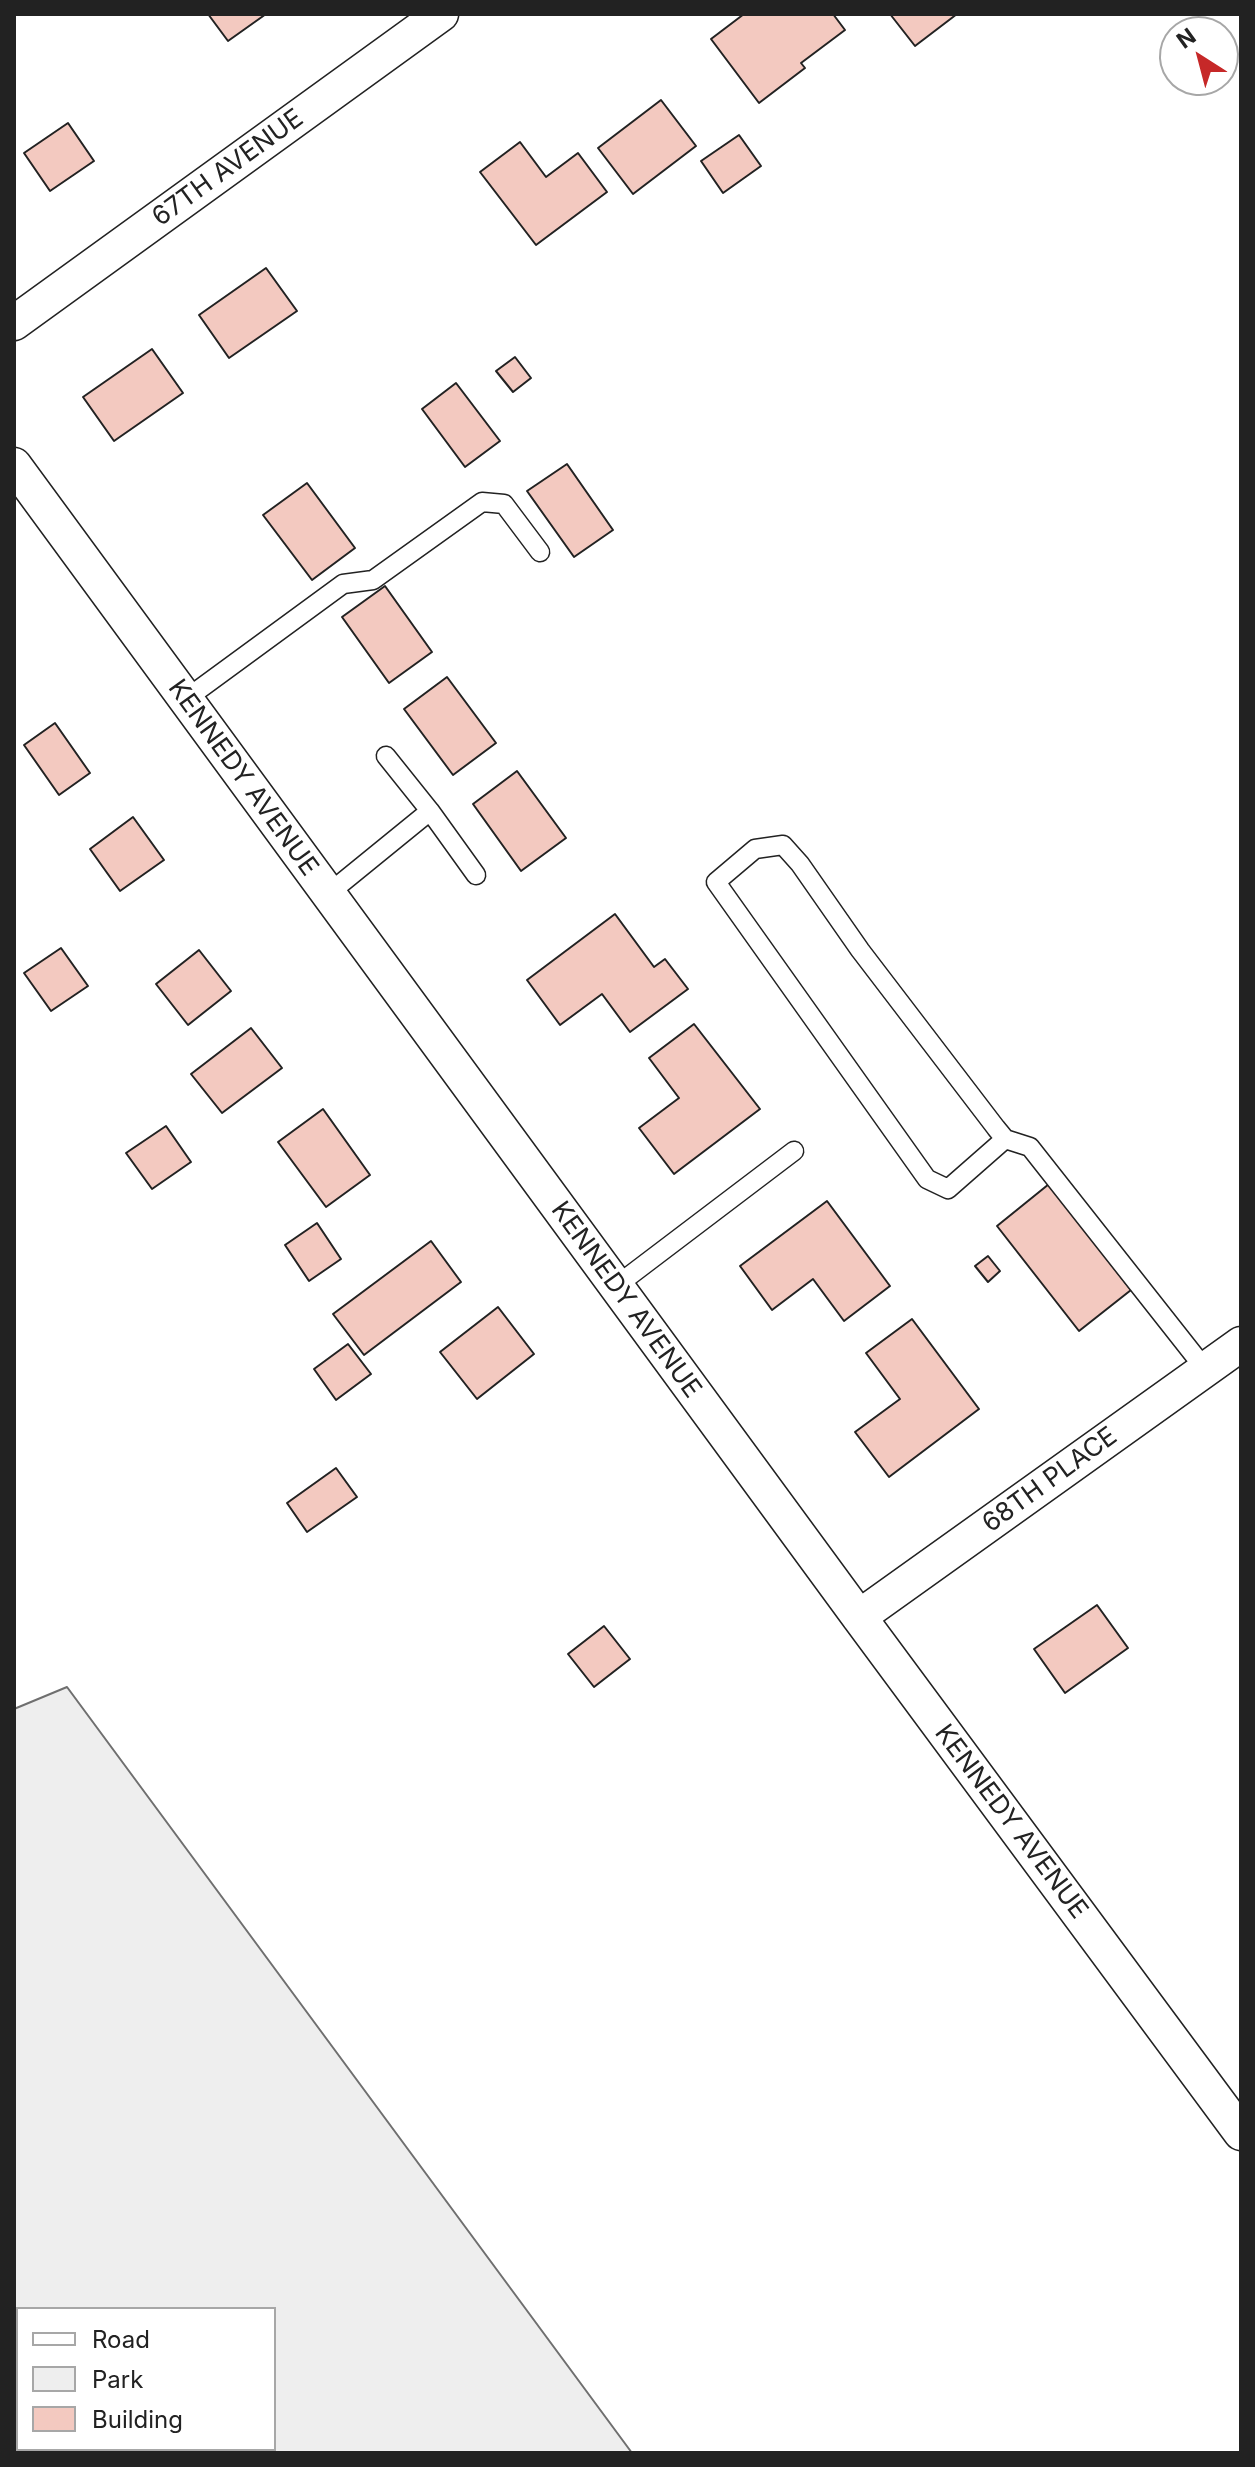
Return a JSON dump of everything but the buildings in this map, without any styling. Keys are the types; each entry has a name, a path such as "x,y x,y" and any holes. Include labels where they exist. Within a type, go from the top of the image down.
{"street":[{"name":"67TH AVENUE","path":"14,323 441,14"},
{"name":"KENNEDY AVENUE","path":"14,465 1241,2133"},
{"name":"68TH PLACE","path":"859,1617 1241,1344"}],"lane":[{"path":"186,699 343,584 373,580 482,502 504,504 540,552"},
{"path":"386,756 476,875"},
{"path":"328,894 430,811"},
{"path":"1005,1139 948,1189 927,1179 716,882 755,849 783,845 1005,1139 1030,1147 1205,1369"},
{"path":"616,1286 794,1151"}],"green space":[{"path":"67,1687 632,2453 14,2453 14,1709"}]}
